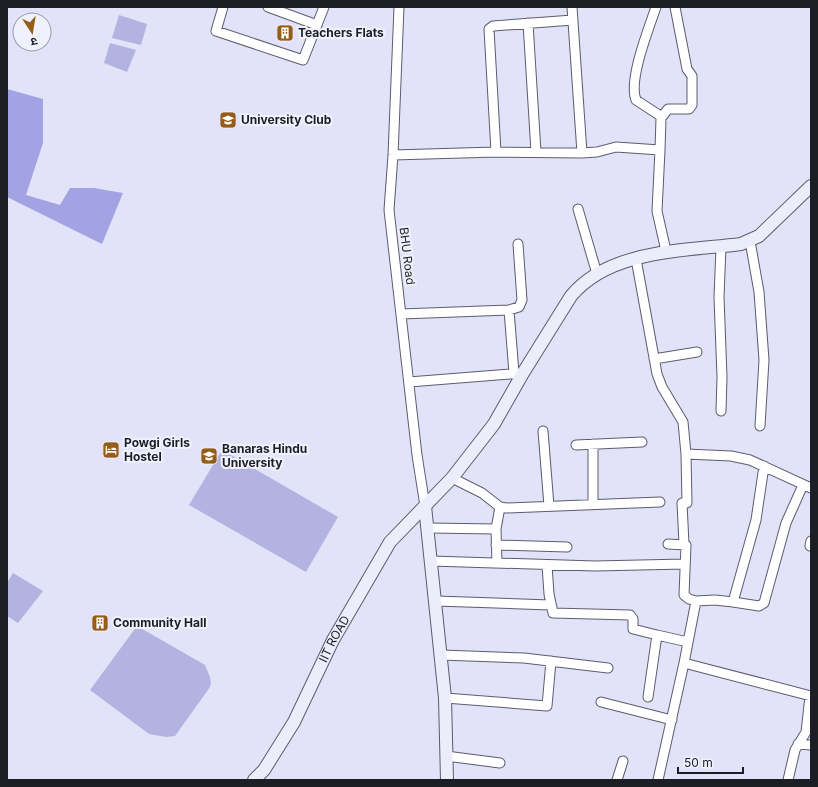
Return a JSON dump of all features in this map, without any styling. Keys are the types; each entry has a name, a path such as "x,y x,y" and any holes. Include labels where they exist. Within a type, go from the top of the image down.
{"street":[{"path":"223,7 216,31 303,60 324,7"},
{"path":"268,7 317,25"},
{"name":"BHU Road","path":"399,7 393,155 389,210 417,455 425,506"},
{"path":"572,7 582,153"},
{"path":"656,7 639,60 634,90 636,100 659,115 660,118 657,210 666,251"},
{"path":"660,118 668,109 689,109 692,105 692,76 687,69 675,7"},
{"path":"496,152 489,30 493,26 573,20"},
{"path":"528,24 536,152"},
{"path":"393,155 496,152 582,153 616,148 660,150"},
{"path":"760,426 764,360 759,292 750,241 759,236 809,191"},
{"path":"578,209 597,274"},
{"name":"IIT ROAD","path":"254,780 264,770 294,722 334,640 390,542 452,478 494,424 518,373 571,296 579,287 597,274 636,259 666,251 721,247 750,241"},
{"path":"401,314 509,310 519,307 522,300 518,244"},
{"path":"721,247 719,297 722,377 721,411"},
{"path":"636,259 654,359 662,387 683,422 686,454 684,544 687,548 684,595 688,599 696,601 715,600 759,606 764,603 786,523 807,487 764,466 731,456 686,454"},
{"path":"409,382 518,373 509,310"},
{"path":"654,359 697,352"},
{"path":"543,431 549,506"},
{"path":"576,445 642,442"},
{"path":"593,444 593,504"},
{"path":"733,602 756,520 764,466"},
{"path":"452,478 482,493 500,507 660,502"},
{"path":"425,506 445,698 447,780"},
{"path":"497,563 496,529 500,507"},
{"path":"428,528 496,529"},
{"path":"668,544 684,544"},
{"path":"496,545 567,546"},
{"path":"431,561 547,565 685,564"},
{"path":"547,565 551,612 556,614 630,615 632,616 633,629 688,642"},
{"path":"658,780 672,720 696,601"},
{"path":"436,602 550,605"},
{"path":"648,697 658,636"},
{"path":"441,655 524,658 608,668"},
{"path":"445,698 547,706 551,661"},
{"path":"684,663 810,696 806,732 794,750 788,780"},
{"path":"601,702 672,720"},
{"path":"798,744 811,745"},
{"path":"446,756 500,763"},
{"path":"617,780 623,761"}],"shaded area":[{"path":"119,15 147,24 141,45 112,38"},
{"path":"110,43 136,50 127,72 104,63"},
{"path":"7,89 43,99 43,143 26,195 60,205 70,188 94,188 123,193 102,244 7,197"},
{"path":"222,450 338,517 306,572 189,505"},
{"path":"13,573 43,591 18,623 7,616 7,583"},
{"path":"137,626 205,665 210,677 210,687 175,736 166,737 149,734 90,690"}],"place":[{"name":"Teachers Flats","path":"285,33"},
{"name":"University Club","path":"228,120"},
{"name":"Powgi Girls Hostel","path":"111,450"},
{"name":"Banaras Hindu University","path":"209,456"},
{"name":"Community Hall","path":"100,623"}]}
